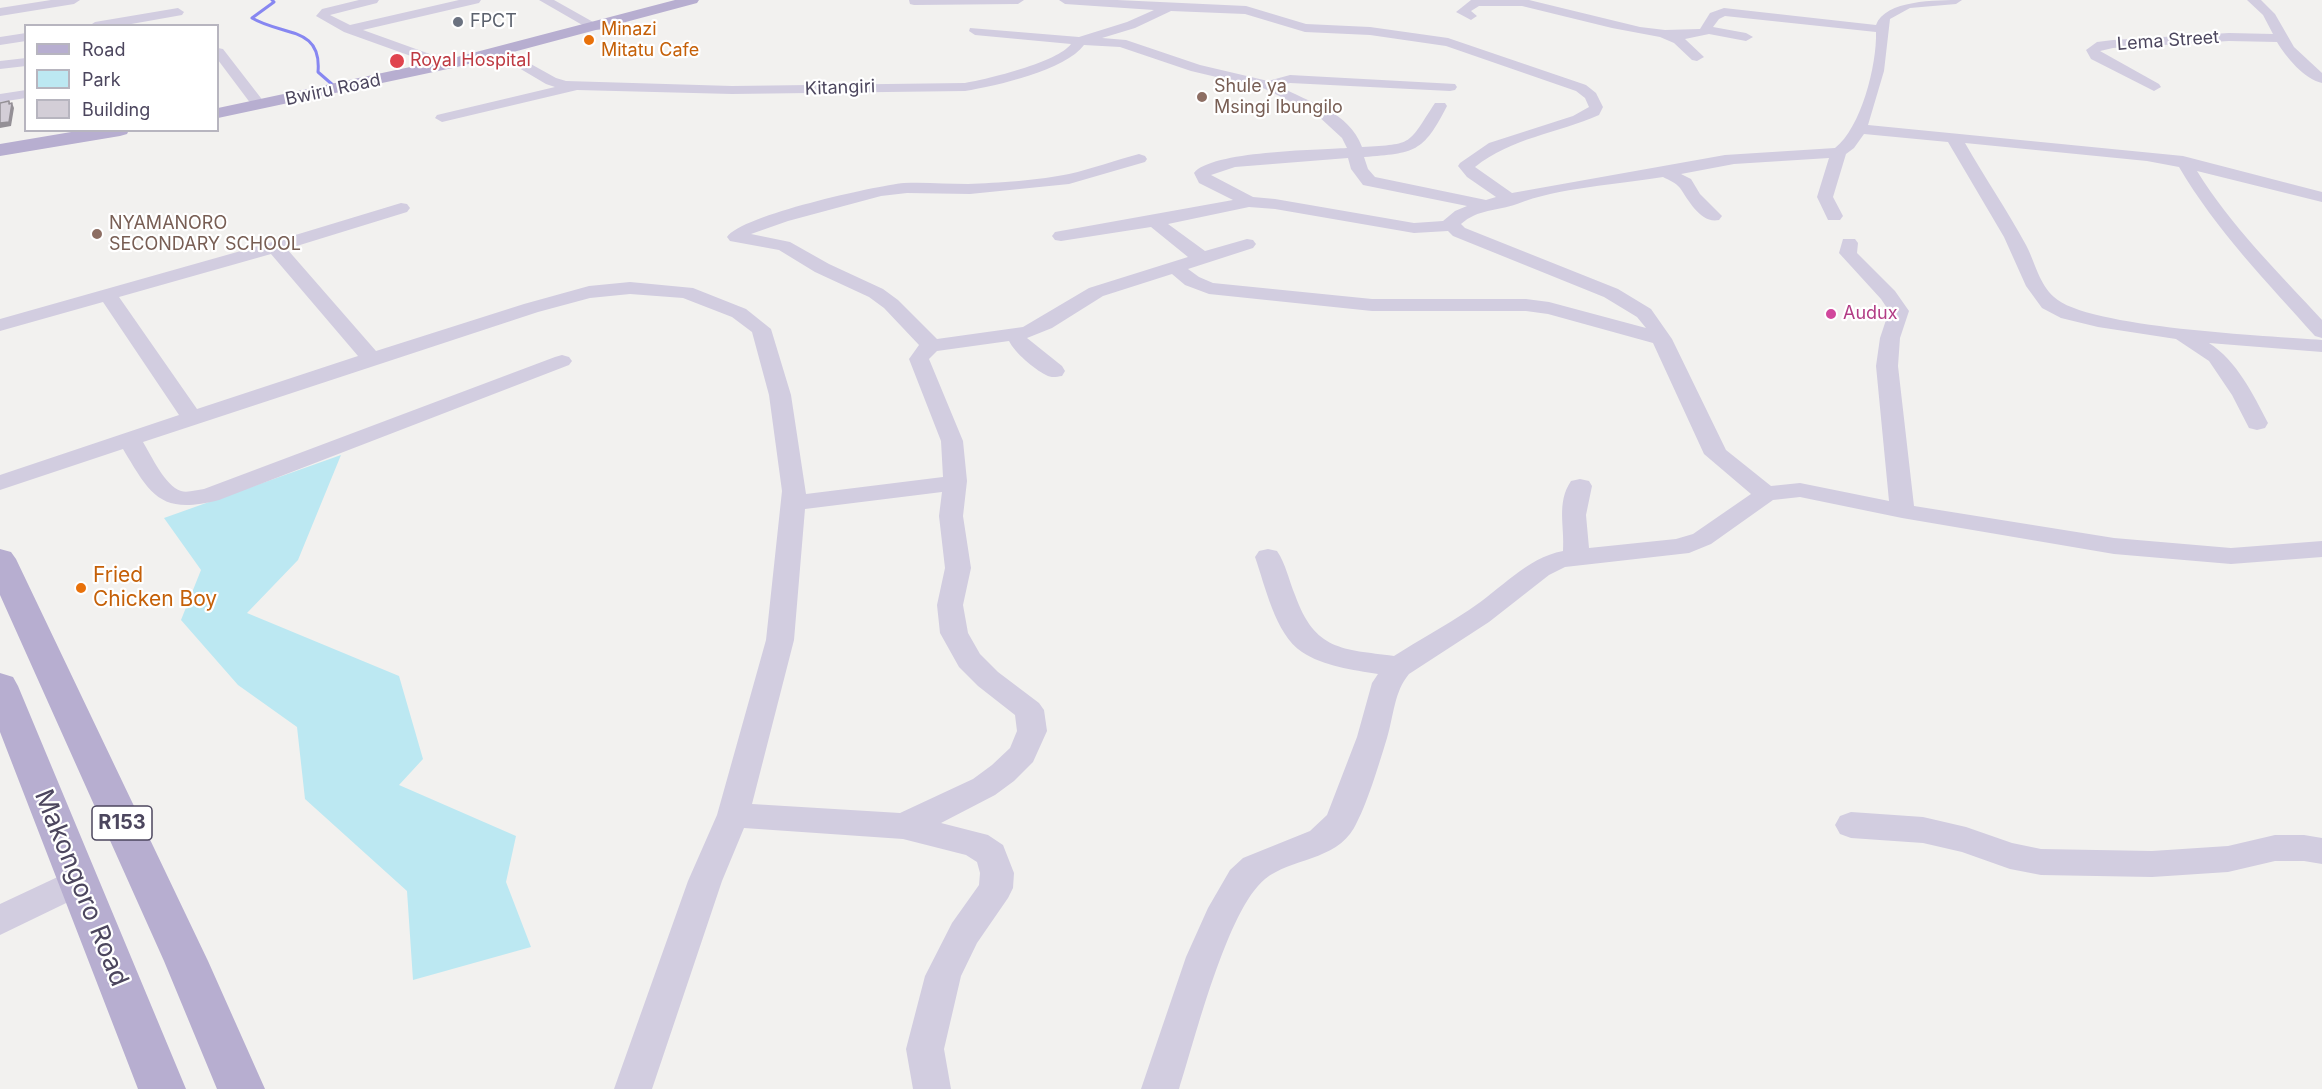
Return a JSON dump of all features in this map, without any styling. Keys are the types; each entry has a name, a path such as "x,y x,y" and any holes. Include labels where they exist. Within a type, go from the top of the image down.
{"main road":[{"name":"Bwiru Road","path":"219,113 502,52 692,0"},
{"path":"0,150 108,132"},
{"name":"R153","path":"0,559 186,961 241,1089"},
{"name":"Makongoro Road","path":"0,686 162,1089"}],"street":[{"path":"0,12 35,3 75,0"},
{"path":"169,0 185,24"},
{"path":"373,0 322,14 349,29 447,65"},
{"path":"349,29 475,0"},
{"path":"545,0 596,27"},
{"path":"914,1 1018,0"},
{"path":"1034,0 975,31 1133,45 1196,68 1268,85 1276,91 1312,106 1331,119 1351,139 1355,160 1364,177 1376,183 1490,206"},
{"path":"1065,0 1246,10 1305,28 1370,31 1448,42 1581,88 1591,96 1596,110 1579,118 1495,146 1476,156 1466,166 1473,174 1510,200"},
{"path":"1451,226 1452,219 1457,216 1510,200 1577,185 1734,159 1839,152 1848,147 1861,129 1874,87 1883,40 1880,29 1890,12 1901,7 1956,0"},
{"path":"2253,0 2271,15 2282,38 2300,62 2322,79"},
{"path":"1471,16 1462,12 1476,2 1518,1 1679,40 1697,57"},
{"name":"Kitangiri","path":"502,52 550,81 579,86 732,90 972,86 1010,78 1054,61 1073,51 1082,40 1125,27 1169,7"},
{"path":"107,24 178,12"},
{"path":"1706,30 1718,13 1880,29"},
{"path":"1742,51 1746,37 1760,16"},
{"path":"1659,34 1690,36 1706,30 1746,37"},
{"path":"0,41 24,37"},
{"name":"Lema Street","path":"2154,87 2096,56 2093,54 2093,49 2113,44 2210,38 2282,38"},
{"path":"1452,58 1470,58 1529,71"},
{"path":"220,59 259,105"},
{"path":"0,65 24,62"},
{"path":"1268,85 1287,79 1450,87"},
{"path":"442,118 579,86"},
{"path":"0,98 24,94"},
{"path":"1249,202 1205,178 1202,173 1209,167 1244,161 1395,150 1415,144 1425,136 1440,106"},
{"path":"1861,129 2183,161 2322,197"},
{"path":"1954,138 2020,252 2036,288 2049,304 2090,320 2177,332 2322,346"},
{"path":"1834,216 1825,197 1839,152"},
{"path":"932,346 876,292 822,268 784,246 736,237 783,217 880,191 907,188 970,189 1052,182 1082,176 1139,159"},
{"path":"2183,161 2206,199 2322,332"},
{"path":"1666,172 1685,183 1693,197 1713,216"},
{"path":"1061,236 1249,202 1285,205 1402,227 1451,226 1467,236 1611,293 1644,314 1655,326 1662,339 1716,454 1766,494"},
{"path":"0,325 275,247 401,208"},
{"path":"1154,220 1203,259"},
{"path":"1849,243 1848,253 1893,299 1899,311 1890,338 1887,366 1902,511"},
{"path":"903,826 984,787 1022,754 1032,731 1029,710 988,679 975,666 954,633 951,605 958,568 951,516 955,481 952,441 919,359 922,351 932,346 1015,334 1045,324 1096,292 1247,244"},
{"path":"275,247 372,359"},
{"path":"1175,267 1192,280 1209,288 1372,305 1526,305 1549,308 1662,339"},
{"path":"0,483 191,417 531,308 589,292 630,288 667,289 701,296 746,317 761,329 780,395 794,491 780,640 733,815 705,881 633,1089"},
{"path":"107,294 191,417"},
{"path":"2177,332 2216,357 2243,395 2257,423"},
{"path":"1015,334 1021,345 1054,371"},
{"path":"129,440 166,493 176,498 192,499 210,495 562,361"},
{"path":"793,503 938,486 955,481"},
{"path":"1574,557 1576,545 1573,524 1574,507 1580,486"},
{"path":"1160,1089 1204,957 1220,918 1242,880 1255,868 1322,840 1341,822 1369,746 1386,683 1399,667 1479,616 1540,569 1558,560 1680,547 1702,539 1766,494 1800,490 1902,511 2114,546 2231,556 2322,549"},
{"path":"1268,557 1291,618 1303,639 1316,648 1341,656 1399,667"},
{"path":"733,815 903,826 976,844 991,854 997,873 996,888 964,933 943,976 925,1049 932,1089"},
{"path":"1851,825 1923,830 1966,840 2010,856 2041,862 2152,864 2228,859 2275,848 2304,848 2322,851"},
{"path":"0,920 79,881"}],"green space":[{"path":"341,455 298,560 247,613 399,676 423,759 399,785 516,836 506,882 531,947 413,980 407,891 305,799 297,727 238,685 181,620 201,570 164,518"}],"building":[{"path":"9,101 9,104 12,103 9,122 0,123 0,103"}],"waterway":[{"path":"272,0 274,2 252,18 307,39 314,47 318,57 318,72 334,86"}],"place":[{"name":"FPCT","path":"458,22"},
{"name":"Minazi Mitatu Cafe","path":"589,40"},
{"name":"Royal Hospital","path":"397,61"},
{"name":"Shule ya Msingi Ibungilo","path":"1202,97"},
{"name":"NYAMANORO SECONDARY SCHOOL","path":"97,234"},
{"name":"Audux","path":"1831,314"},
{"name":"Fried Chicken Boy","path":"81,588"}]}
